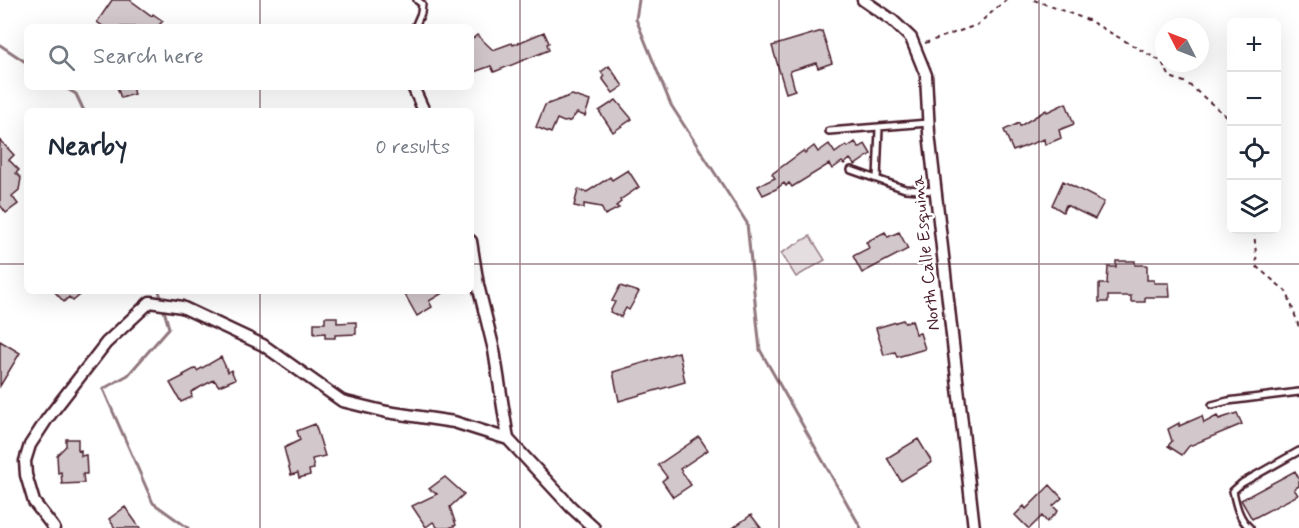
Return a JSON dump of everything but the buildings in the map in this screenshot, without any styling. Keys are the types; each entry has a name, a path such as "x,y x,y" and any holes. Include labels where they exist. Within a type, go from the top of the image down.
{"street":[{"name":"North Calle Esquina","path":"863,0 892,20 911,38 926,75 935,191 974,528"},
{"path":"414,90 423,108"},
{"path":"474,260 494,350 508,439"},
{"path":"54,528 34,502 26,475 25,461 30,445 47,419 106,343 150,302 182,307 263,345 342,401 387,412 454,422 508,439 571,507 594,528"}],"lane":[{"path":"416,24 421,13 421,1"},
{"path":"829,131 928,123"},
{"path":"877,179 879,128"},
{"path":"851,170 905,189 935,191"},
{"path":"1212,405 1299,392"},
{"path":"1250,528 1243,522 1233,491 1242,483 1299,451"}],"path":[{"path":"914,46 976,25 1006,0"},
{"path":"1034,0 1088,20 1162,62 1170,77 1186,83 1227,116"},
{"path":"1254,234 1257,267 1287,292 1299,327"}],"shaded area":[{"path":"810,236 825,260 796,277 781,253"}],"waterway":[{"path":"639,0 636,19 671,105 747,223 760,350 861,528"},
{"path":"0,45 24,61"},
{"path":"69,90 76,94 83,108"},
{"path":"160,294 162,301"},
{"path":"163,307 169,328 128,375 103,389 153,503 188,528"}]}
